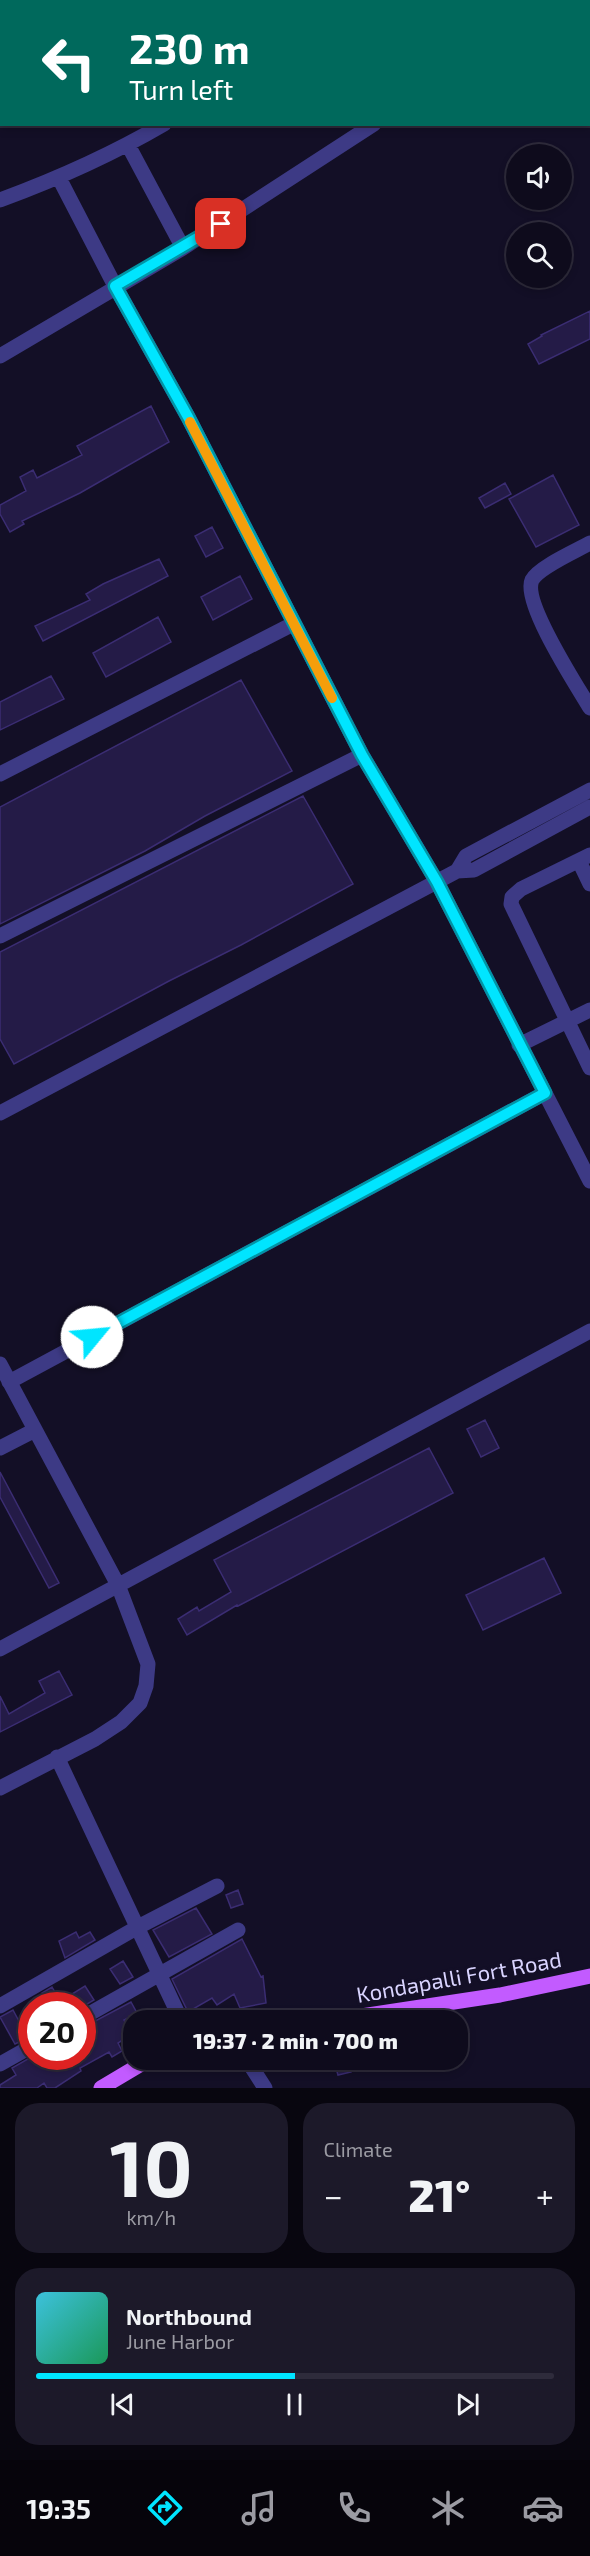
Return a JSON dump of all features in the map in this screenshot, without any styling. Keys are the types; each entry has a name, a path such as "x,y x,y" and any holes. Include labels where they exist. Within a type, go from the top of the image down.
{"main road":[{"name":"Kondapalli Fort Road","path":"401,2010 500,1995 590,1976"},
{"path":"101,2088 131,2070"}],"street":[{"path":"0,200 59,178 128,145 161,126"},
{"path":"0,356 115,286 183,248 371,126"},
{"path":"128,145 183,248"},
{"path":"59,178 115,286 188,417 362,755 437,882 590,1181"},
{"path":"590,543 545,568 532,580 530,592 540,620 590,708"},
{"path":"0,774 293,624"},
{"path":"0,936 362,755"},
{"path":"457,871 466,856 590,790"},
{"path":"0,1113 457,871 474,870 590,807"},
{"path":"590,884 584,858 521,889 512,897 512,904 590,1068"},
{"path":"519,1045 590,1010"},
{"path":"9,1382 545,1093"},
{"path":"0,1649 590,1331"},
{"path":"0,1364 118,1585 148,1664 146,1686 140,1703 121,1722 95,1739 0,1788"},
{"path":"0,1448 35,1430"},
{"path":"57,1757 176,2010"},
{"path":"0,2006 138,1927 217,1886"},
{"path":"96,2010 238,1930"},
{"path":"0,2064 18,2054"},
{"path":"253,2070 265,2088"}],"building":[{"path":"590,311 590,339 539,364 528,344 541,335"},
{"path":"151,406 169,442 80,493 22,521 24,524 10,532 0,514 0,505 26,491 20,477 33,470 37,478 82,455 77,446"},
{"path":"553,475 579,525 536,547 509,499"},
{"path":"505,483 511,494 485,508 479,498"},
{"path":"212,527 223,548 206,557 195,536"},
{"path":"159,559 168,576 43,641 35,626 90,600 86,594 103,584"},
{"path":"240,576 252,599 213,620 201,597"},
{"path":"158,617 171,642 106,677 93,653"},
{"path":"51,676 64,699 0,730 0,702"},
{"path":"241,680 292,771 205,816 145,851 0,924 0,807"},
{"path":"303,796 353,884 14,1064 0,1039 0,952"},
{"path":"485,1420 499,1448 481,1457 467,1429"},
{"path":"429,1448 453,1493 237,1605 187,1635 178,1619 197,1607 199,1611 231,1592 214,1560"},
{"path":"0,1472 59,1583 49,1588 0,1497"},
{"path":"544,1558 561,1593 483,1630 466,1595"},
{"path":"59,1671 72,1695 0,1732 0,1696 9,1714 45,1693 39,1681"},
{"path":"238,1890 243,1904 231,1908 226,1895"},
{"path":"196,1908 212,1934 169,1957 153,1930"},
{"path":"76,1932 79,1938 90,1932 95,1940 65,1958 59,1941"},
{"path":"242,1939 261,1977 263,1976 266,2003 240,2008 234,1994 217,2005 212,1998 191,2010 187,2010 172,1979"},
{"path":"123,1961 133,1977 120,1984 110,1969"},
{"path":"85,1986 89,1992 75,1992"},
{"path":"52,1987 55,1992 44,1992"},
{"path":"131,2002 135,2010 123,2010 123,2040 118,2043 122,2051 112,2057 109,2052 96,2059 96,2021"},
{"path":"13,2010 18,2019 18,2043 15,2044 0,2017"},
{"path":"18,2065 18,2070 81,2071 55,2088 47,2088 44,2083 37,2088 0,2088 0,2085 16,2075 12,2068"},
{"path":"337,2070 350,2070 351,2072 338,2075"}],"slow traffic":[{"path":"190,422 332,698"}],"route":[{"path":"92,1337 545,1093 437,882 362,755 188,417 115,286 221,224"}]}
